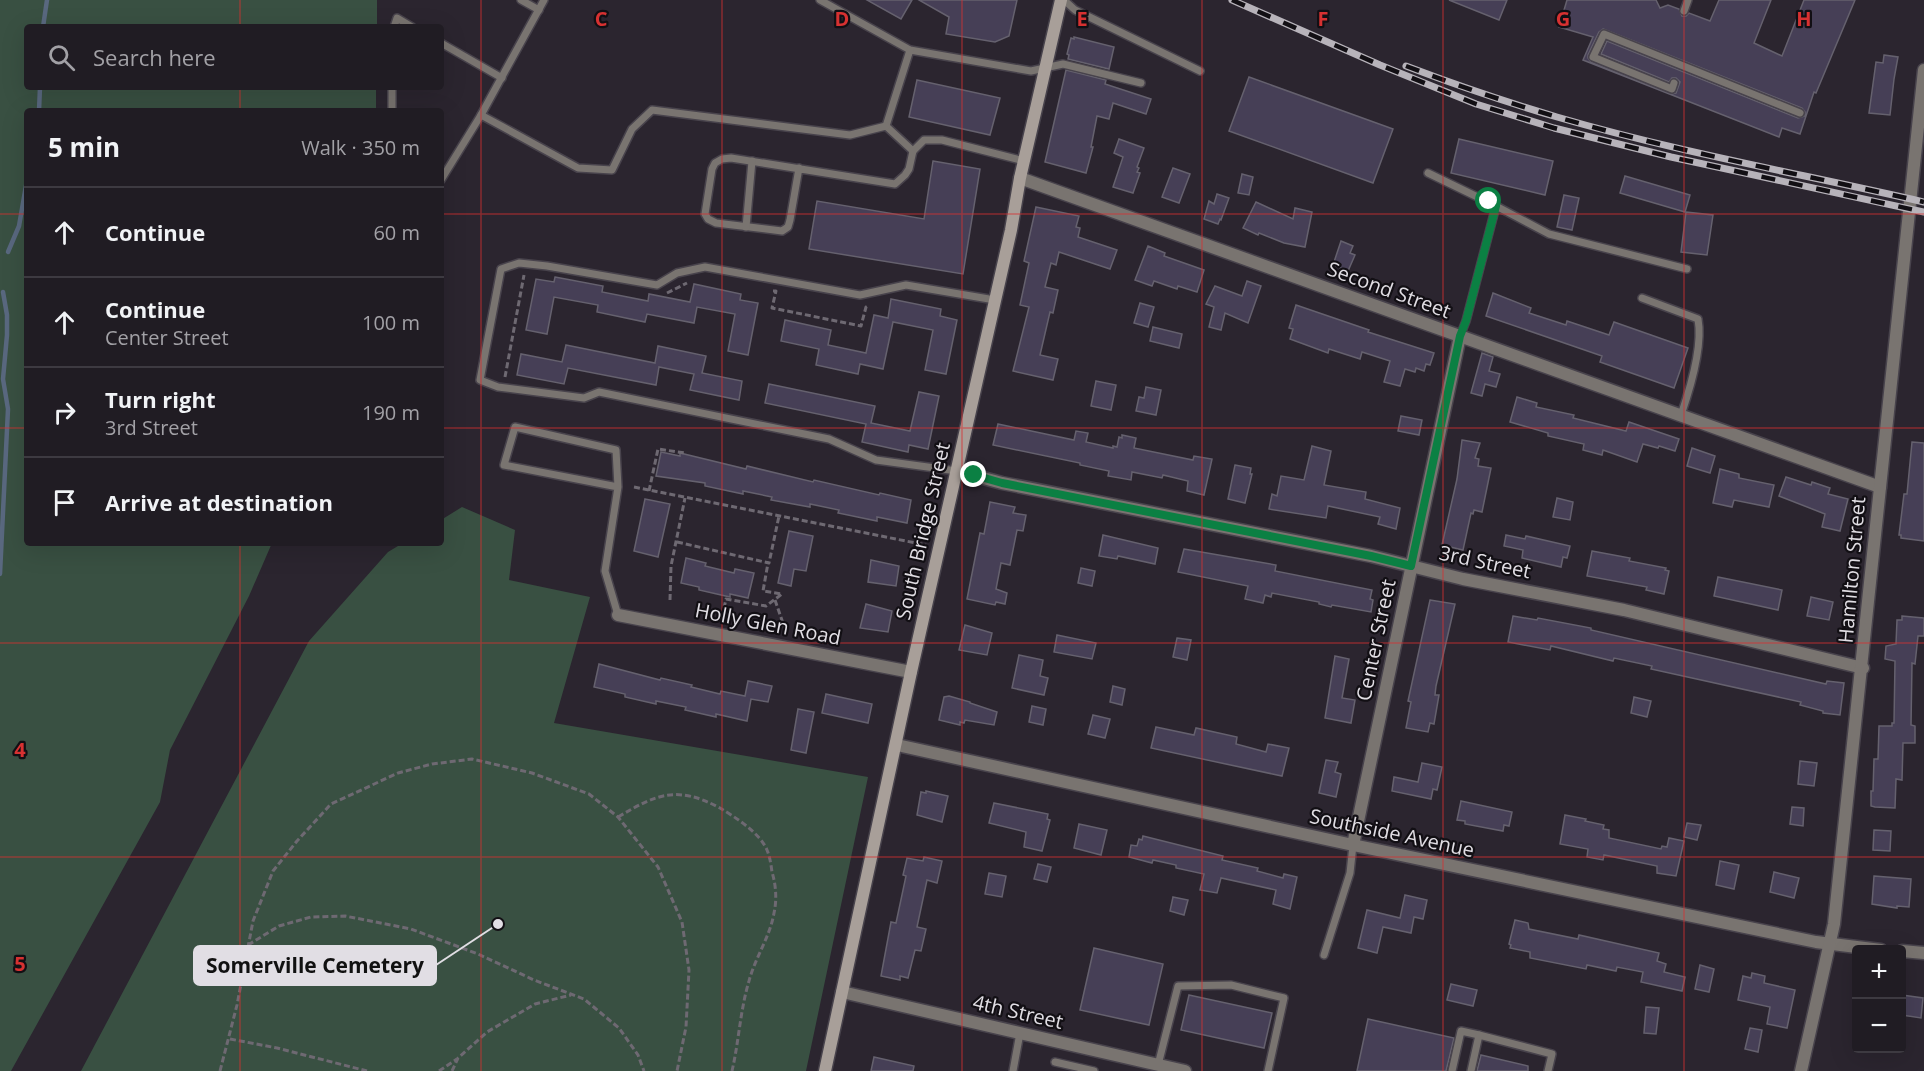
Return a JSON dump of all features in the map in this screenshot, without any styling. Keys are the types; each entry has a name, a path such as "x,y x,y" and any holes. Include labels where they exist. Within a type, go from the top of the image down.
{"street":[{"name":"South Bridge Street","path":"825,1071 1020,178 1062,0"},
{"name":"Hamilton Street","path":"1801,1071 1834,924 1863,668 1924,70"},
{"name":"Second Street","path":"1020,178 1880,487"},
{"name":"Center Street","path":"1353,845 1460,336"},
{"name":"3rd Street","path":"957,471 1002,483 1371,556 1463,579 1624,610 1863,668"},
{"name":"Holly Glen Road","path":"618,615 911,672"},
{"name":"Southside Avenue","path":"897,745 1353,845 1830,945 1852,947"},
{"path":"1906,952 1924,954"},
{"name":"4th Street","path":"842,992 1185,1071"}],"lane":[{"path":"521,0 539,10"},
{"path":"444,175 482,115 544,0"},
{"path":"820,0 909,50 1031,71 1063,64 1142,83"},
{"path":"1062,0 1075,10 1200,71"},
{"path":"1684,12 1688,0"},
{"path":"395,24 397,18 407,24"},
{"path":"1674,84 1672,89 1593,57 1604,34 1800,113"},
{"path":"444,45 502,78"},
{"path":"886,126 909,50"},
{"path":"392,90 392,108"},
{"path":"482,115 578,168 612,170 632,129 652,110 850,135 886,126"},
{"path":"886,126 913,151"},
{"path":"799,168 790,220 788,227 782,231 716,223 708,219 705,214 712,169 722,159 752,161 799,168 895,184 909,169 913,151 924,140 942,140 1024,161"},
{"path":"746,227 752,161"},
{"path":"1428,173 1549,234 1687,269"},
{"path":"1460,336 1496,206"},
{"path":"957,471 876,460 830,439 600,392 584,398 498,387 480,380 501,269 519,263 657,285 676,273 705,267 860,295 906,285 995,300"},
{"path":"1642,298 1698,319 1700,331 1693,371 1681,416"},
{"path":"618,487 504,465 514,427 616,450 618,487 605,571 618,615"},
{"path":"1324,955 1350,873 1353,845"},
{"path":"1158,1065 1178,986 1231,986 1284,998 1268,1071"},
{"path":"1452,1071 1461,1032 1552,1054 1548,1071"},
{"path":"1013,1071 1020,1033"},
{"path":"1471,1071 1479,1035"},
{"path":"1055,1062 1094,1071"}],"path":[{"path":"506,380 504,376 526,270"},
{"path":"663,294 696,279"},
{"path":"766,290 776,291 772,308 861,326 866,307 874,302"},
{"path":"649,490 658,449 685,453"},
{"path":"634,487 928,546"},
{"path":"670,600 671,566 685,498"},
{"path":"722,617 726,599 766,606 782,594 763,591 779,515"},
{"path":"677,542 768,562"},
{"path":"775,600 785,629"},
{"path":"220,1071 230,1039 253,921 273,871 331,804 398,773 432,764 472,759 532,773 589,794 618,817 657,867 682,922 689,970 686,1027 677,1071"},
{"path":"618,817 665,794 687,794 718,808 747,826 767,849 776,885 775,913 753,967 746,992 732,1071"},
{"path":"248,945 279,926 311,917 345,916 411,929 478,954 534,980 584,999 619,1028 638,1055 644,1071"},
{"path":"439,1071 458,1059 487,1032 535,1005 573,994"},
{"path":"230,1039 277,1048 368,1071"},
{"path":"452,1071 458,1059"}],"green space":[{"path":"0,0 377,0 377,24 24,24 24,90 376,90 376,108 24,108 24,546 271,546 249,596 170,750 160,802 11,1071 0,1071"},
{"path":"462,507 515,530 509,580 590,597 554,723 868,777 806,1071 81,1071 309,641 388,552 398,546 444,546 444,518"}],"building":[{"path":"867,0 912,0 901,19"},
{"path":"919,0 1017,0 1009,36 995,42 946,34 949,17"},
{"path":"1449,0 1507,0 1499,20"},
{"path":"1567,0 1656,0 1660,8 1668,5 1679,9 1682,16 1689,13 1710,21 1719,0 1771,0 1754,43 1782,56 1804,0 1855,0 1816,93 1814,92 1800,134 1782,128 1779,137 1583,60 1593,37 1559,27","holes":["1603,29 1802,108 1805,116 1798,118 1607,41 1601,54 1669,82 1672,78 1676,78 1680,82 1676,93 1670,94 1591,62 1588,55 1599,32"]},
{"path":"1074,37 1114,47 1109,69 1068,59 1071,38 1074,39"},
{"path":"1884,55 1898,57 1890,115 1869,113 1876,62 1883,63"},
{"path":"1066,70 1106,80 1105,84 1151,99 1146,114 1113,103 1109,119 1097,116 1091,147 1093,147 1086,173 1045,162"},
{"path":"1249,77 1393,129 1373,183 1229,131"},
{"path":"917,80 1000,98 990,135 909,117"},
{"path":"1119,139 1144,148 1137,167 1139,168 1137,172 1140,173 1133,193 1113,187 1123,157 1114,153"},
{"path":"1459,139 1553,161 1545,195 1451,173"},
{"path":"933,161 980,169 963,274 809,249 817,201 924,219"},
{"path":"1173,168 1190,174 1179,203 1162,197"},
{"path":"1242,174 1253,177 1249,195 1238,193"},
{"path":"1625,176 1690,195 1685,212 1620,193"},
{"path":"1217,194 1229,198 1218,224 1204,219 1209,201 1214,204"},
{"path":"1564,195 1579,198 1572,230 1557,227"},
{"path":"1256,202 1293,219 1295,208 1312,212 1305,247 1284,243 1243,228"},
{"path":"1036,207 1079,216 1076,227 1080,228 1078,237 1117,250 1110,269 1059,252 1056,265 1051,263 1045,287 1058,290 1053,313 1050,312 1040,355 1058,359 1053,380 1013,371 1029,307 1020,305 1029,263 1024,261"},
{"path":"1686,212 1713,215 1707,255 1681,252"},
{"path":"1341,241 1353,246 1350,253 1355,255 1348,271 1333,265"},
{"path":"1148,246 1165,253 1164,256 1204,270 1197,292 1178,286 1177,289 1154,281 1152,286 1135,280"},
{"path":"555,277 603,286 602,292 648,301 649,294 690,302 694,284 741,294 740,300 758,303 748,355 728,351 735,314 697,307 694,323 647,314 645,322 597,312 598,305 554,297 547,334 526,330 536,279 554,282"},
{"path":"1247,281 1261,286 1248,323 1225,313 1221,330 1209,327 1214,307 1206,304 1215,286 1242,296"},
{"path":"1493,293 1531,308 1529,313 1566,325 1567,321 1609,335 1614,322 1688,348 1674,388 1600,362 1602,356 1486,316"},
{"path":"891,299 941,309 940,316 957,320 946,374 925,370 933,330 893,322 883,369 860,364 858,374 816,365 819,349 781,341 785,320 831,330 828,345 866,353 874,315 888,318"},
{"path":"1140,303 1154,307 1148,327 1134,323"},
{"path":"1296,305 1369,330 1368,332 1434,353 1430,365 1426,364 1424,371 1416,368 1415,372 1405,369 1400,386 1384,382 1390,361 1362,352 1360,359 1329,349 1328,353 1290,339 1293,329 1289,328"},
{"path":"1153,327 1182,334 1179,348 1150,341"},
{"path":"566,345 655,363 658,346 706,356 702,373 742,381 739,400 690,390 694,374 659,367 656,385 568,368 564,384 517,375 521,354 562,362"},
{"path":"1482,353 1493,357 1489,371 1500,374 1496,387 1485,384 1482,396 1471,393"},
{"path":"1096,381 1116,385 1111,410 1091,406"},
{"path":"769,384 875,406 871,423 910,431 919,392 939,396 928,449 909,445 908,452 862,442 866,424 765,403"},
{"path":"1146,387 1161,390 1156,415 1136,411 1139,397 1144,398"},
{"path":"1517,397 1537,403 1536,407 1574,415 1573,418 1626,431 1629,422 1679,439 1675,451 1643,444 1637,462 1603,450 1602,455 1583,450 1584,444 1548,436 1548,433 1510,422"},
{"path":"1401,416 1422,420 1419,435 1398,431"},
{"path":"998,424 1074,440 1076,431 1088,433 1086,442 1113,448 1113,446 1117,447 1119,437 1122,438 1122,435 1136,438 1134,448 1193,460 1194,456 1212,459 1204,495 1187,491 1188,481 1163,475 1162,478 1132,472 1131,480 1108,476 1109,471 1080,465 1080,463 993,445"},
{"path":"1462,440 1480,443 1475,458 1479,459 1478,466 1491,468 1482,512 1474,510 1473,514 1471,513 1463,550 1442,545 1457,479"},
{"path":"1912,442 1924,443 1924,541 1901,538 1899,535 1904,494 1907,494"},
{"path":"1312,446 1331,451 1324,485 1366,492 1365,499 1400,508 1396,529 1378,524 1380,517 1328,506 1326,518 1269,509 1272,494 1277,496 1281,476 1304,480"},
{"path":"1692,448 1715,456 1710,473 1687,466"},
{"path":"661,452 680,456 680,453 746,469 747,466 813,482 814,480 911,500 907,523 877,517 877,521 838,513 839,510 810,504 810,507 771,500 772,497 743,491 743,494 705,486 705,483 656,476"},
{"path":"1235,465 1251,468 1250,474 1252,474 1245,503 1228,499"},
{"path":"1720,469 1739,474 1739,478 1774,485 1769,507 1734,500 1732,507 1713,503"},
{"path":"1786,477 1830,488 1828,494 1848,499 1840,531 1822,527 1825,514 1779,496"},
{"path":"1557,498 1573,502 1570,520 1553,517"},
{"path":"645,499 670,504 658,557 634,551"},
{"path":"990,502 1015,507 1013,513 1026,515 1023,531 1017,530 1010,565 1001,563 996,589 1007,593 1005,604 996,602 995,605 967,599 980,533 984,534"},
{"path":"789,531 813,536 806,571 794,569 791,586 778,583"},
{"path":"1103,535 1158,548 1155,564 1118,556 1117,559 1099,556"},
{"path":"1506,535 1525,539 1526,536 1570,546 1567,558 1563,557 1561,567 1522,558 1523,550 1504,546"},
{"path":"1184,549 1276,565 1275,571 1372,590 1371,612 1332,605 1331,607 1319,604 1319,602 1272,593 1271,597 1265,595 1263,603 1245,599 1248,586 1178,572"},
{"path":"1592,551 1666,568 1665,570 1669,571 1664,594 1646,590 1647,587 1587,576"},
{"path":"686,558 706,563 705,566 734,573 735,569 754,573 748,598 730,594 730,597 681,583"},
{"path":"871,560 899,566 896,586 868,582"},
{"path":"1081,568 1095,571 1092,586 1078,583"},
{"path":"1718,577 1782,590 1778,610 1714,596"},
{"path":"1811,597 1833,602 1829,620 1807,616"},
{"path":"1430,600 1455,604 1436,686 1435,695 1439,695 1434,724 1430,723 1428,732 1406,728 1411,702 1408,701"},
{"path":"866,604 892,611 888,632 860,628"},
{"path":"1513,616 1537,620 1538,618 1591,628 1591,630 1826,684 1827,681 1844,683 1840,715 1823,713 1823,711 1800,705 1801,702 1651,669 1652,666 1614,658 1613,661 1551,646 1550,650 1508,642"},
{"path":"1902,616 1924,618 1924,636 1918,636 1915,664 1912,663 1911,725 1915,726 1915,743 1903,743 1902,780 1896,779 1895,808 1875,807 1871,806 1871,791 1873,791 1874,759 1878,759 1879,726 1892,726 1894,723 1895,661 1885,659 1886,646 1896,644 1897,620 1902,620"},
{"path":"965,625 992,633 987,655 959,650"},
{"path":"1057,635 1096,643 1092,659 1054,652"},
{"path":"1177,638 1191,640 1187,660 1173,657"},
{"path":"1019,655 1043,660 1040,676 1048,678 1044,695 1012,688"},
{"path":"1335,656 1349,659 1342,698 1355,700 1351,723 1325,718"},
{"path":"599,664 660,680 661,678 692,685 691,687 720,694 721,691 745,696 748,681 772,686 768,702 751,699 747,721 716,714 716,717 685,710 686,707 656,701 656,704 594,687"},
{"path":"1113,686 1125,689 1122,705 1110,702"},
{"path":"826,694 872,704 868,723 822,713"},
{"path":"949,696 997,712 994,725 965,720 964,723 960,722 960,725 939,720 944,697"},
{"path":"1634,697 1651,701 1647,717 1631,713"},
{"path":"1032,706 1046,709 1043,725 1029,722"},
{"path":"798,709 814,712 806,753 791,750"},
{"path":"1093,715 1110,719 1105,738 1088,734"},
{"path":"1156,727 1194,735 1196,728 1237,737 1236,744 1266,752 1268,744 1289,748 1282,776 1151,748"},
{"path":"1326,760 1338,762 1335,772 1341,774 1336,797 1319,793"},
{"path":"1800,761 1817,763 1814,786 1798,784"},
{"path":"1422,763 1442,767 1437,790 1433,789 1431,799 1392,791 1394,777 1418,782"},
{"path":"926,791 948,796 942,822 917,815 921,792 926,793"},
{"path":"1461,801 1512,812 1509,826 1504,825 1503,831 1465,824 1465,821 1457,820"},
{"path":"994,803 1048,814 1047,819 1050,820 1042,851 1024,847 1026,832 989,823"},
{"path":"1792,807 1804,808 1803,826 1790,824"},
{"path":"1565,815 1604,825 1603,829 1609,830 1609,838 1661,849 1662,846 1667,847 1669,838 1684,841 1676,876 1657,873 1657,866 1604,855 1603,860 1587,857 1588,849 1560,844"},
{"path":"1687,823 1701,825 1697,840 1684,837"},
{"path":"1079,824 1107,830 1101,855 1074,848"},
{"path":"1874,830 1891,831 1890,851 1873,850"},
{"path":"1143,836 1223,856 1222,860 1258,868 1257,871 1283,878 1284,874 1297,877 1290,909 1273,904 1276,890 1221,878 1217,893 1200,890 1204,874 1176,868 1176,865 1153,860 1152,863 1129,857 1131,845 1137,846 1139,839 1142,840"},
{"path":"924,857 942,861 937,883 927,880 917,927 926,929 921,951 915,950 908,978 900,976 900,980 881,976 891,922 896,923 906,876 903,875 907,858 923,861"},
{"path":"1720,861 1739,865 1734,889 1716,885"},
{"path":"1038,864 1051,867 1047,882 1034,879"},
{"path":"1774,872 1799,878 1794,898 1770,892"},
{"path":"989,873 1006,876 1002,897 985,894"},
{"path":"1874,876 1911,879 1909,907 1897,906 1897,908 1872,904"},
{"path":"1405,895 1427,900 1423,919 1414,917 1411,933 1383,927 1377,953 1358,948 1367,910 1400,918"},
{"path":"1173,897 1188,900 1184,915 1170,911"},
{"path":"1515,920 1528,923 1529,929 1578,939 1579,935 1659,953 1657,961 1666,964 1664,972 1685,977 1682,991 1641,982 1643,972 1617,967 1616,971 1587,965 1586,969 1530,958 1530,952 1510,948"},
{"path":"1094,948 1163,964 1149,1025 1080,1010"},
{"path":"1700,965 1714,969 1709,992 1695,989"},
{"path":"1752,973 1765,976 1764,983 1795,990 1787,1028 1767,1024 1770,1007 1738,1000 1743,976 1751,978"},
{"path":"1451,984 1477,990 1473,1006 1447,1000"},
{"path":"1189,995 1272,1013 1264,1048 1181,1030"},
{"path":"1906,996 1923,998 1921,1018 1906,1016"},
{"path":"1646,1007 1659,1008 1656,1034 1644,1033"},
{"path":"1368,1019 1454,1038 1446,1071 1357,1071"},
{"path":"1750,1028 1762,1030 1758,1052 1745,1049"},
{"path":"1481,1055 1528,1066 1528,1071 1477,1071"},
{"path":"874,1057 914,1066 913,1071 871,1071"}],"waterway":[{"path":"43,24 47,0"},
{"path":"39,108 40,90"},
{"path":"8,252 19,226 24,197"},
{"path":"0,574 8,409 3,379 7,335 7,315 3,292"}],"railway":[{"path":"1232,0 1476,104 1554,128 1671,157 1924,212"},
{"path":"1406,66 1462,87 1602,130 1924,202"}],"place":[{"name":"Somerville Cemetery","path":"498,924"}],"route":[{"path":"974,475 1002,483 1371,556 1411,566 1460,336 1496,206 1489,201"}]}
